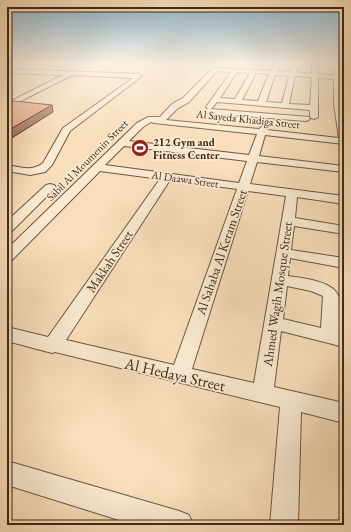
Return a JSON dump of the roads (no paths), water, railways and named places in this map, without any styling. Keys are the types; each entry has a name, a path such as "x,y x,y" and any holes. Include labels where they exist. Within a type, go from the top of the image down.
{"street":[{"path":"7,106 36,89"},
{"path":"7,168 30,172 41,170 47,165 66,130 122,89"},
{"path":"149,120 162,119 174,106 186,100 197,89"},
{"path":"204,123 210,105 222,89"},
{"path":"238,102 245,89"},
{"path":"260,104 266,89"},
{"path":"285,106 289,89"},
{"path":"310,134 314,105 314,89"},
{"path":"337,89 338,104 344,138"},
{"path":"210,105 238,102 285,106 314,105"},
{"path":"181,103 210,105 306,119"},
{"path":"310,134 306,119 314,105"},
{"name":"Al Sayeda Khadiga Street","path":"162,119 262,131 344,138"},
{"name":"Al Sayeda Khadiga Street","path":"149,120 344,138"},
{"name":"Sabil Al Moumenin Street","path":"7,257 140,125 149,120"},
{"name":"Al Sahaba Al Keram Street","path":"180,375 262,131"},
{"path":"122,143 344,169"},
{"name":"Al Daawa Street","path":"97,167 344,200"},
{"name":"Makkah Street","path":"52,346 167,176"},
{"path":"7,228 50,187"},
{"name":"Ahmed Wagih Mosque Street","path":"263,394 292,194"},
{"path":"288,221 344,230"},
{"path":"283,253 344,263"},
{"path":"274,323 337,338 331,296 329,292 322,288 279,280"},
{"name":"Al Hedaya Street","path":"7,334 52,346 344,413"},
{"path":"284,525 290,400"},
{"path":"7,473 179,525"}],"place":[{"name":"212 Gym and Fitness Center","path":"140,148"}]}
